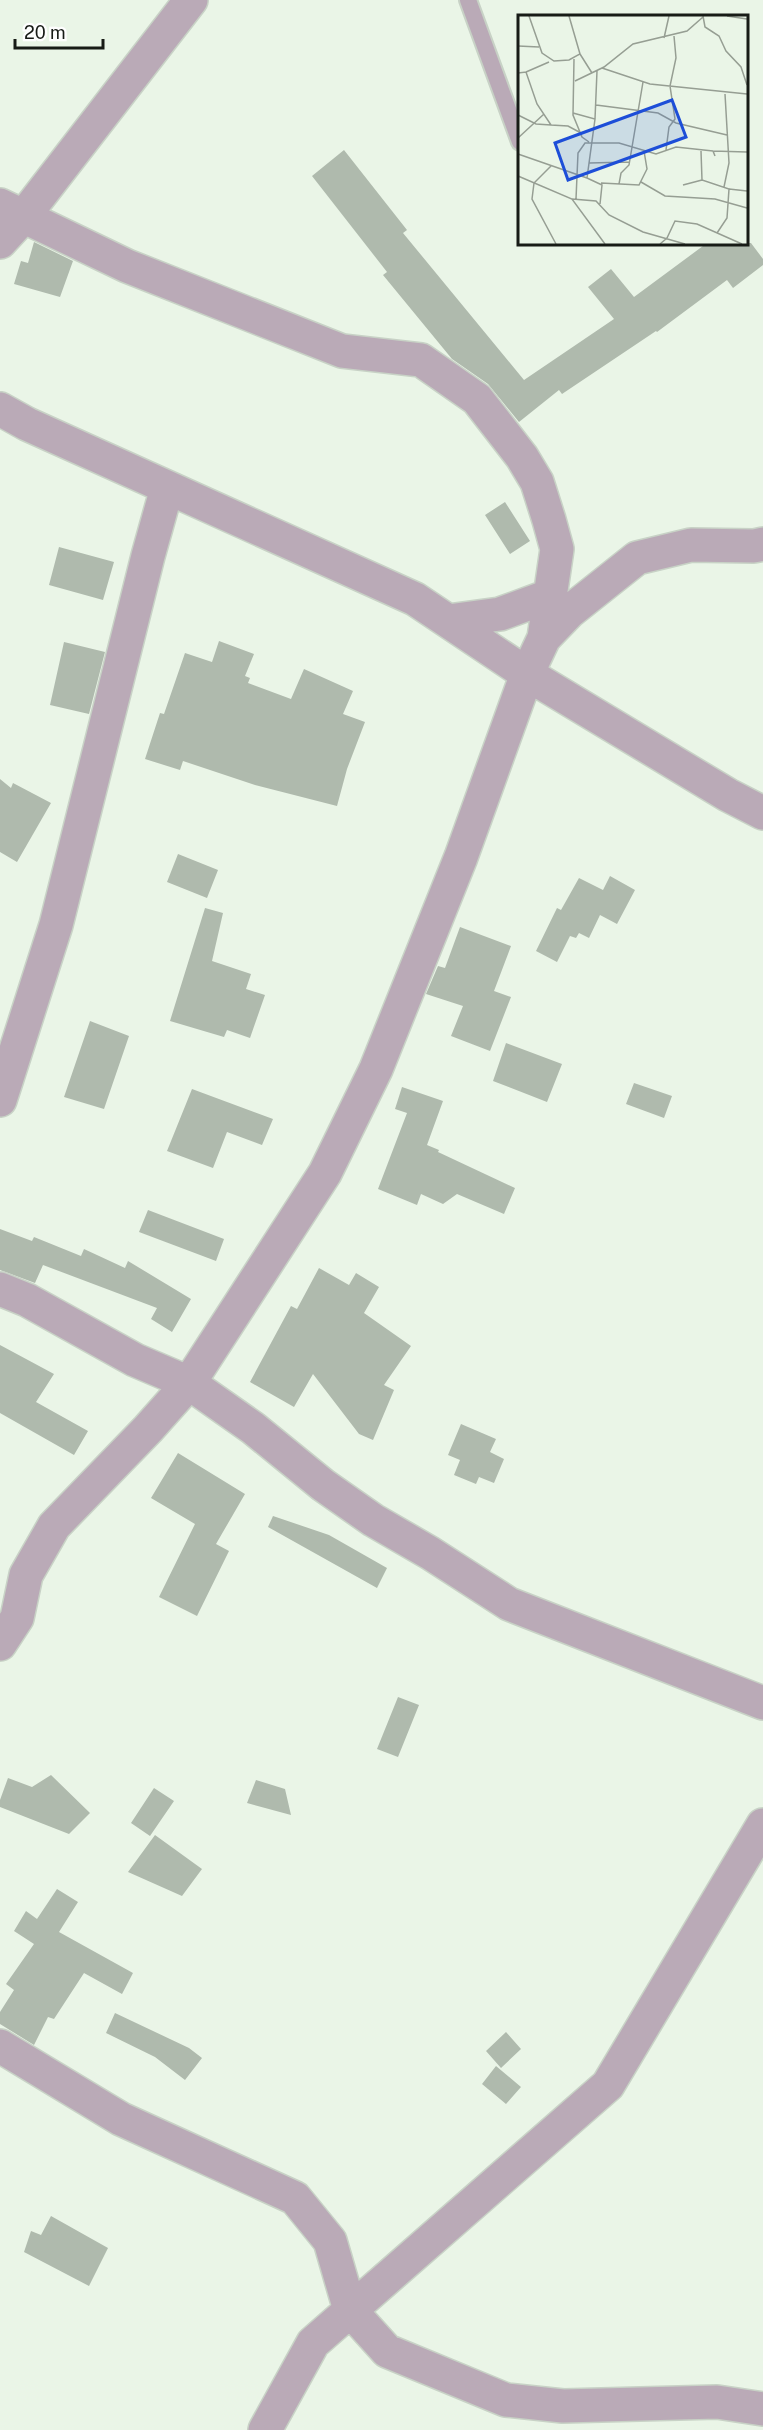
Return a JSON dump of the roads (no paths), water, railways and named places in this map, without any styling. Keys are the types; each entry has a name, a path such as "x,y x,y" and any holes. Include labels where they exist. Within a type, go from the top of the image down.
{"street":[{"path":"0,242 12,210 190,0"},
{"path":"0,1644 17,1618 13,1576 54,1526 189,1383 325,1173 376,1069 461,857 527,674 544,638 556,549 537,482 522,457 477,399 421,360 342,351 127,266 12,210"},
{"path":"0,409 27,424 415,599 527,674 728,795 763,813"},
{"path":"0,1100 56,925 167,488"},
{"path":"544,638 569,612 637,558 691,545 760,542"},
{"path":"448,621 500,615 549,596"},
{"path":"0,1289 27,1300 135,1360 189,1383 252,1428 322,1485 373,1520 430,1552 509,1604 763,1703"},
{"path":"265,2430 313,2343 608,2085 763,1825"},
{"path":"0,2046 121,2119 295,2198 330,2241 351,2310 387,2351 506,2400 564,2406 717,2402 763,2409"}],"lane":[{"path":"468,0 518,137"}]}
